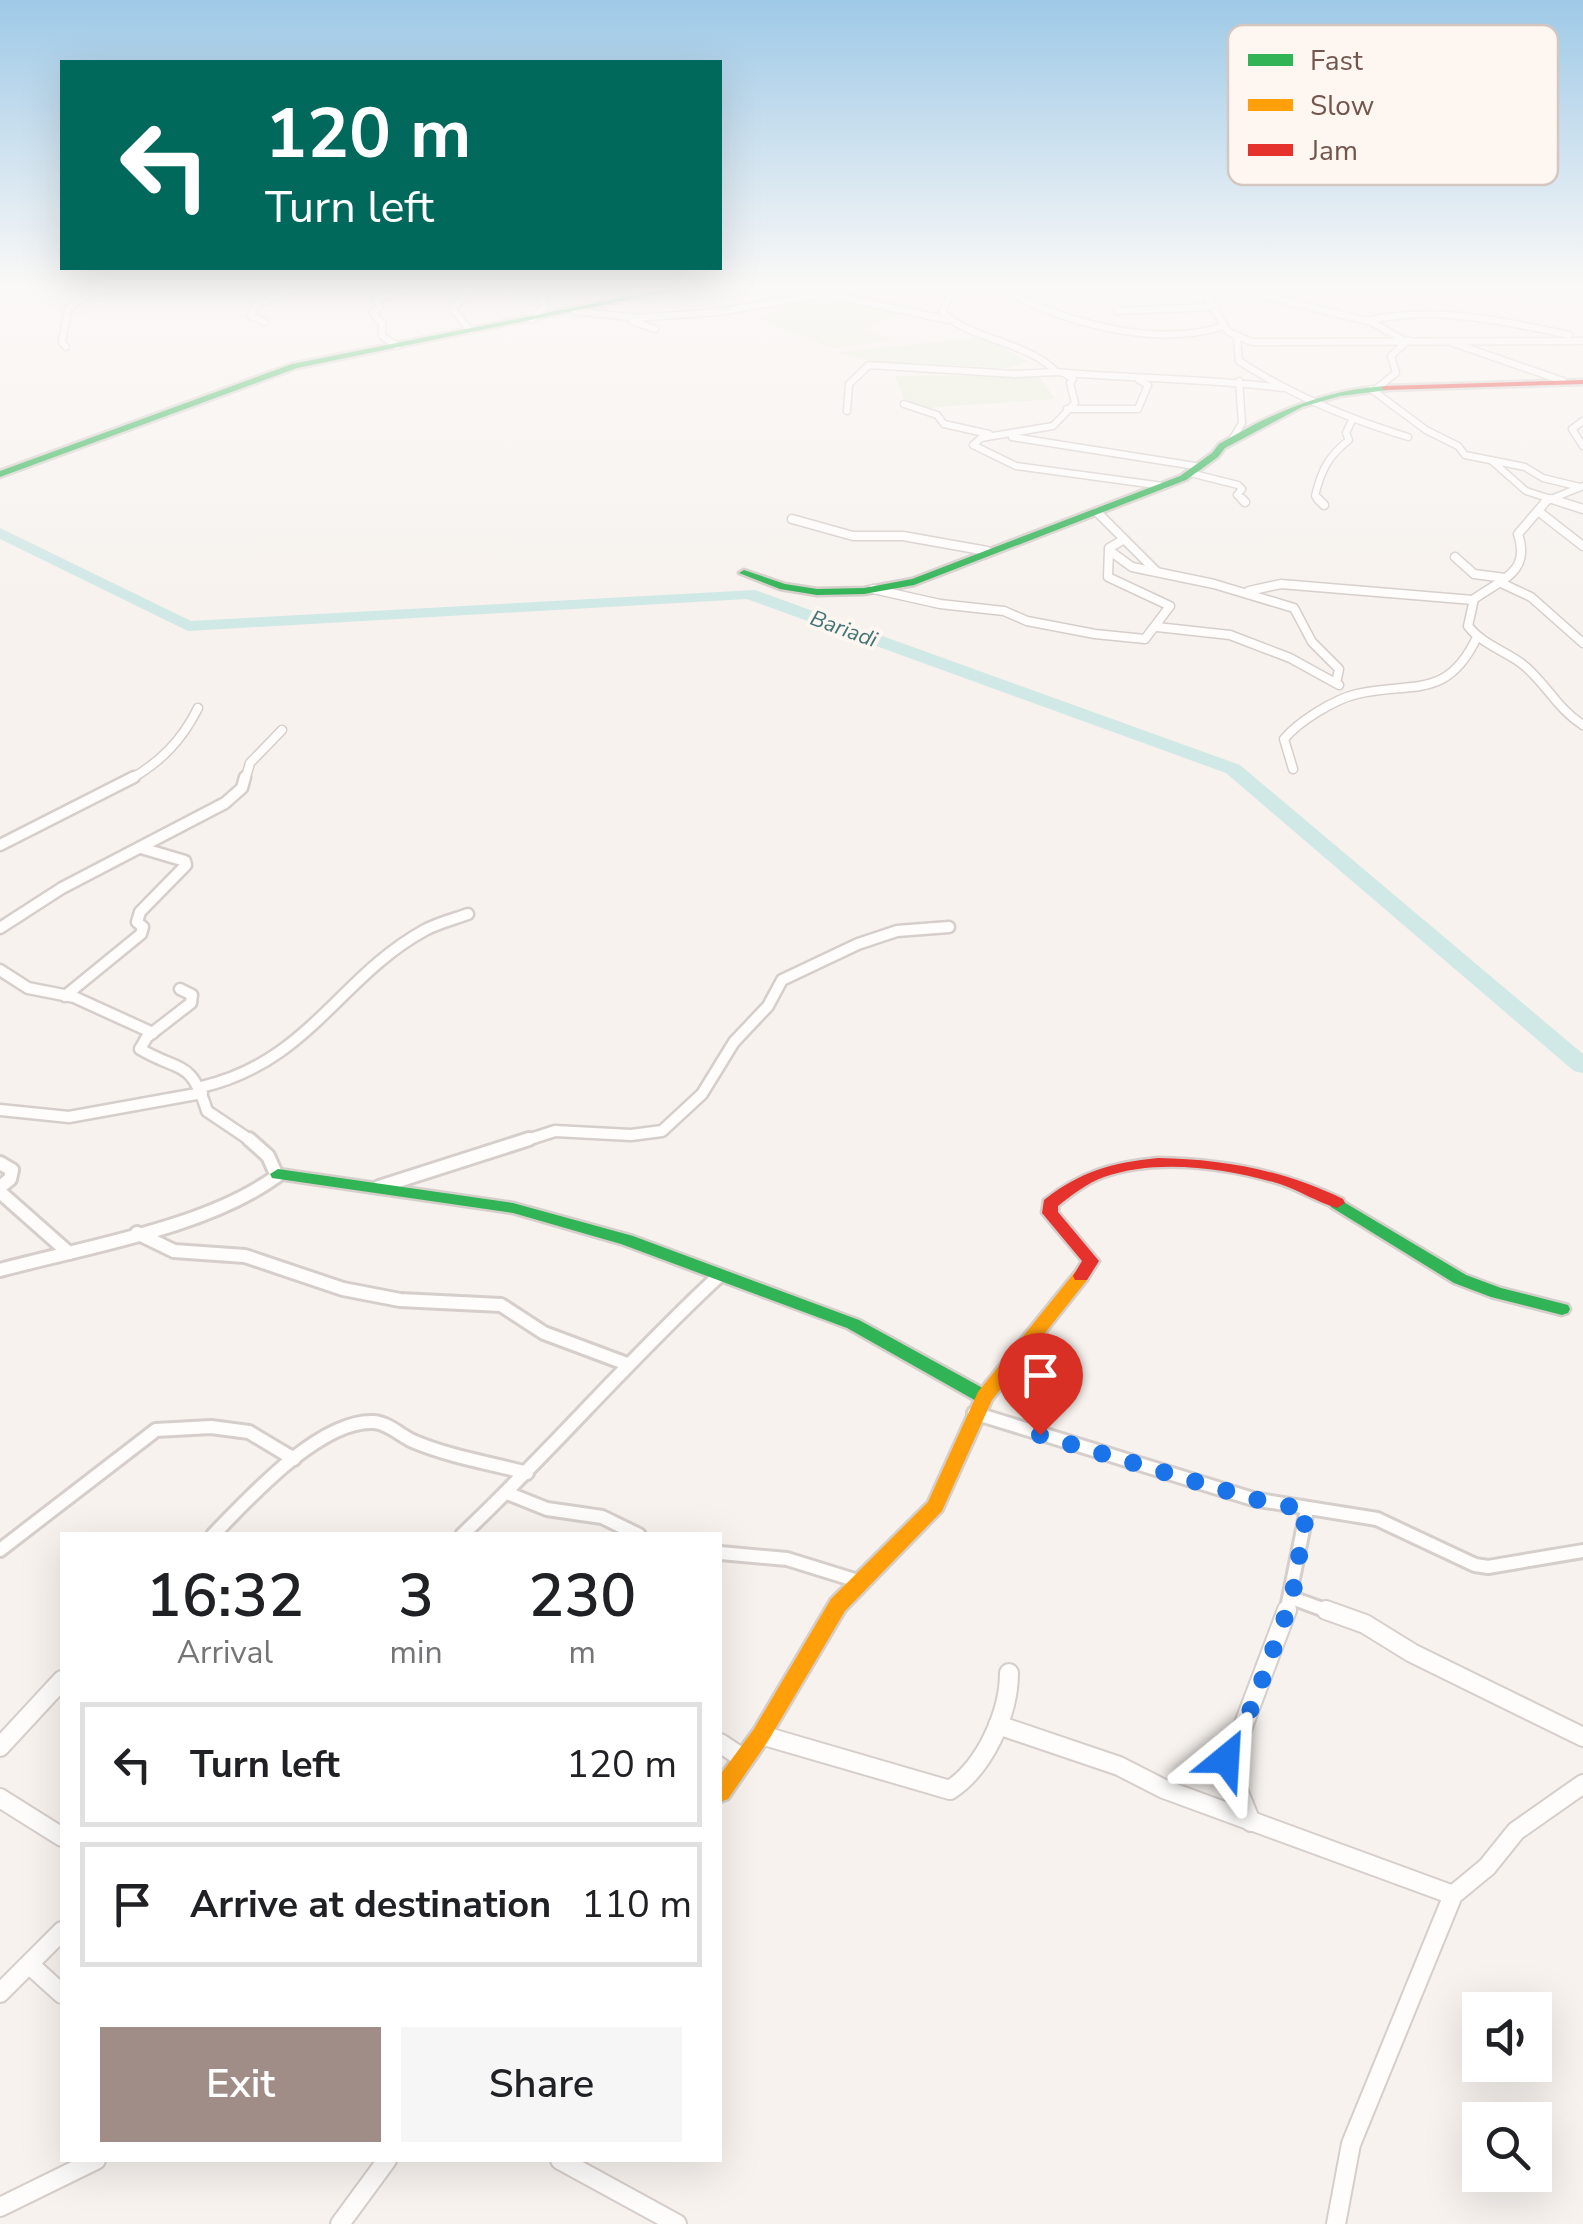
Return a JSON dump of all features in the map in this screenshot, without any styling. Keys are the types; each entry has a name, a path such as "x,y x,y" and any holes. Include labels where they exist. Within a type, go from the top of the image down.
{"street":[{"path":"0,474 120,434 227,391"},
{"path":"846,391 842,398 847,411"},
{"path":"1072,391 1075,403 1053,426 980,438 972,444 990,456 1032,468 1114,475 1163,486"},
{"path":"1068,409 1138,409 1144,391"},
{"path":"1231,441 1242,423 1240,391"},
{"path":"1290,391 1352,420 1408,437"},
{"path":"744,573 810,592 874,589 958,568 987,552 1163,486 1218,454 1220,447 1276,412 1312,399 1358,391"},
{"path":"1378,391 1415,424 1458,444 1465,455 1530,468 1543,478 1582,486"},
{"path":"904,404 937,414 944,424 1192,469 1238,484 1242,489 1236,495 1245,502"},
{"path":"1324,505 1314,496 1322,464 1349,440 1346,432 1352,420"},
{"path":"1583,421 1572,430 1583,446"},
{"path":"1490,459 1520,488 1546,500 1583,508"},
{"path":"1242,592 1274,584 1472,600 1524,559 1518,536 1546,500 1582,486"},
{"path":"1538,511 1571,532 1574,541 1583,546"},
{"path":"1098,512 1156,571"},
{"path":"792,519 853,536 903,536 987,552"},
{"path":"874,589 940,604 1004,610 1027,620 1127,639 1146,638 1170,609 1169,603 1127,589 1109,578 1110,551 1123,540"},
{"path":"1110,551 1132,567 1242,592 1298,612 1312,642 1339,669 1336,683"},
{"path":"1455,556 1474,574 1502,580 1530,596 1582,642"},
{"path":"1472,600 1468,626 1478,637 1530,670 1554,706 1583,725"},
{"path":"1157,626 1230,636 1290,658 1356,694"},
{"path":"1293,769 1286,752 1286,734 1356,694 1428,687 1466,660 1478,637"},
{"path":"0,845 163,758 193,723 198,708"},
{"path":"0,928 47,897 198,818 235,794 246,780 250,762 282,730"},
{"path":"65,996 141,934 143,927 137,922 140,912 186,865 168,854 139,848"},
{"path":"0,1110 69,1116 231,1082 300,1038 421,932 468,914"},
{"path":"375,1188 554,1131 631,1136 662,1131 702,1094 734,1042 768,1006 782,980 881,936 916,928 949,927"},
{"path":"0,970 28,988 84,1000 153,1033"},
{"path":"180,989 192,994 191,1004 142,1042 141,1050 177,1064 202,1090 207,1112 259,1148 278,1174 434,1194 535,1213 642,1246 853,1324 984,1398"},
{"path":"0,1162 12,1170 10,1179 0,1189 69,1253"},
{"path":"722,1789 761,1735 838,1604 935,1506 974,1413 1091,1261 1050,1212 1050,1204 1096,1173 1156,1162 1238,1169 1310,1188 1425,1262 1464,1281 1505,1297 1562,1309"},
{"path":"0,1270 225,1207 251,1195 278,1174"},
{"path":"137,1233 174,1251 245,1256 344,1290 418,1302 501,1305 544,1332 628,1364"},
{"path":"0,1280 28,1264"},
{"path":"465,1532 719,1276"},
{"path":"974,1413 1254,1499 1376,1519 1475,1565 1488,1567 1583,1551"},
{"path":"216,1532 294,1459 357,1423 372,1421 433,1448 526,1474"},
{"path":"0,1550 156,1430 211,1426 249,1432 294,1459"},
{"path":"507,1493 547,1509 602,1517 632,1532"},
{"path":"1250,1822 1226,1750 1242,1730 1292,1598 1307,1510"},
{"path":"722,1554 788,1559 858,1582"},
{"path":"1292,1598 1365,1624 1412,1653 1583,1737"},
{"path":"761,1735 950,1790 964,1782 998,1725 1008,1699 1009,1673"},
{"path":"0,1747 60,1682"},
{"path":"998,1725 1119,1766 1164,1789 1453,1895"},
{"path":"722,1744 744,1760"},
{"path":"1336,2224 1351,2144 1453,1895 1487,1867 1516,1831 1583,1784"},
{"path":"0,1798 60,1836"},
{"path":"0,1993 60,1933"},
{"path":"30,1965 60,1992"},
{"path":"0,2208 92,2162"},
{"path":"340,2224 386,2162"},
{"path":"564,2162 677,2224"}],"green space":[{"path":"901,391 1049,391 1055,399 908,409"}],"waterway":[{"name":"Bariadi","path":"0,533 188,626 749,594 1233,769 1583,1066"}],"traffic: fast":[{"path":"0,474 227,391"},
{"path":"744,573 783,587 817,592 864,591 914,582 1183,478 1222,446 1261,424 1319,399 1356,391"},
{"path":"278,1174 513,1208 627,1240 853,1324 984,1397"},
{"path":"1337,1203 1460,1279 1562,1309"}],"traffic: slow":[{"path":"722,1789 761,1735 838,1605 935,1506 984,1397 1081,1276"}],"traffic: jam":[{"path":"1081,1276 1091,1261 1050,1213 1050,1204 1082,1181 1103,1172 1158,1163 1222,1167 1286,1181 1337,1203"}],"route":[{"path":"1040,1435 1254,1499 1307,1510 1292,1598 1257,1694 1242,1730 1226,1750 1226,1759"}]}
